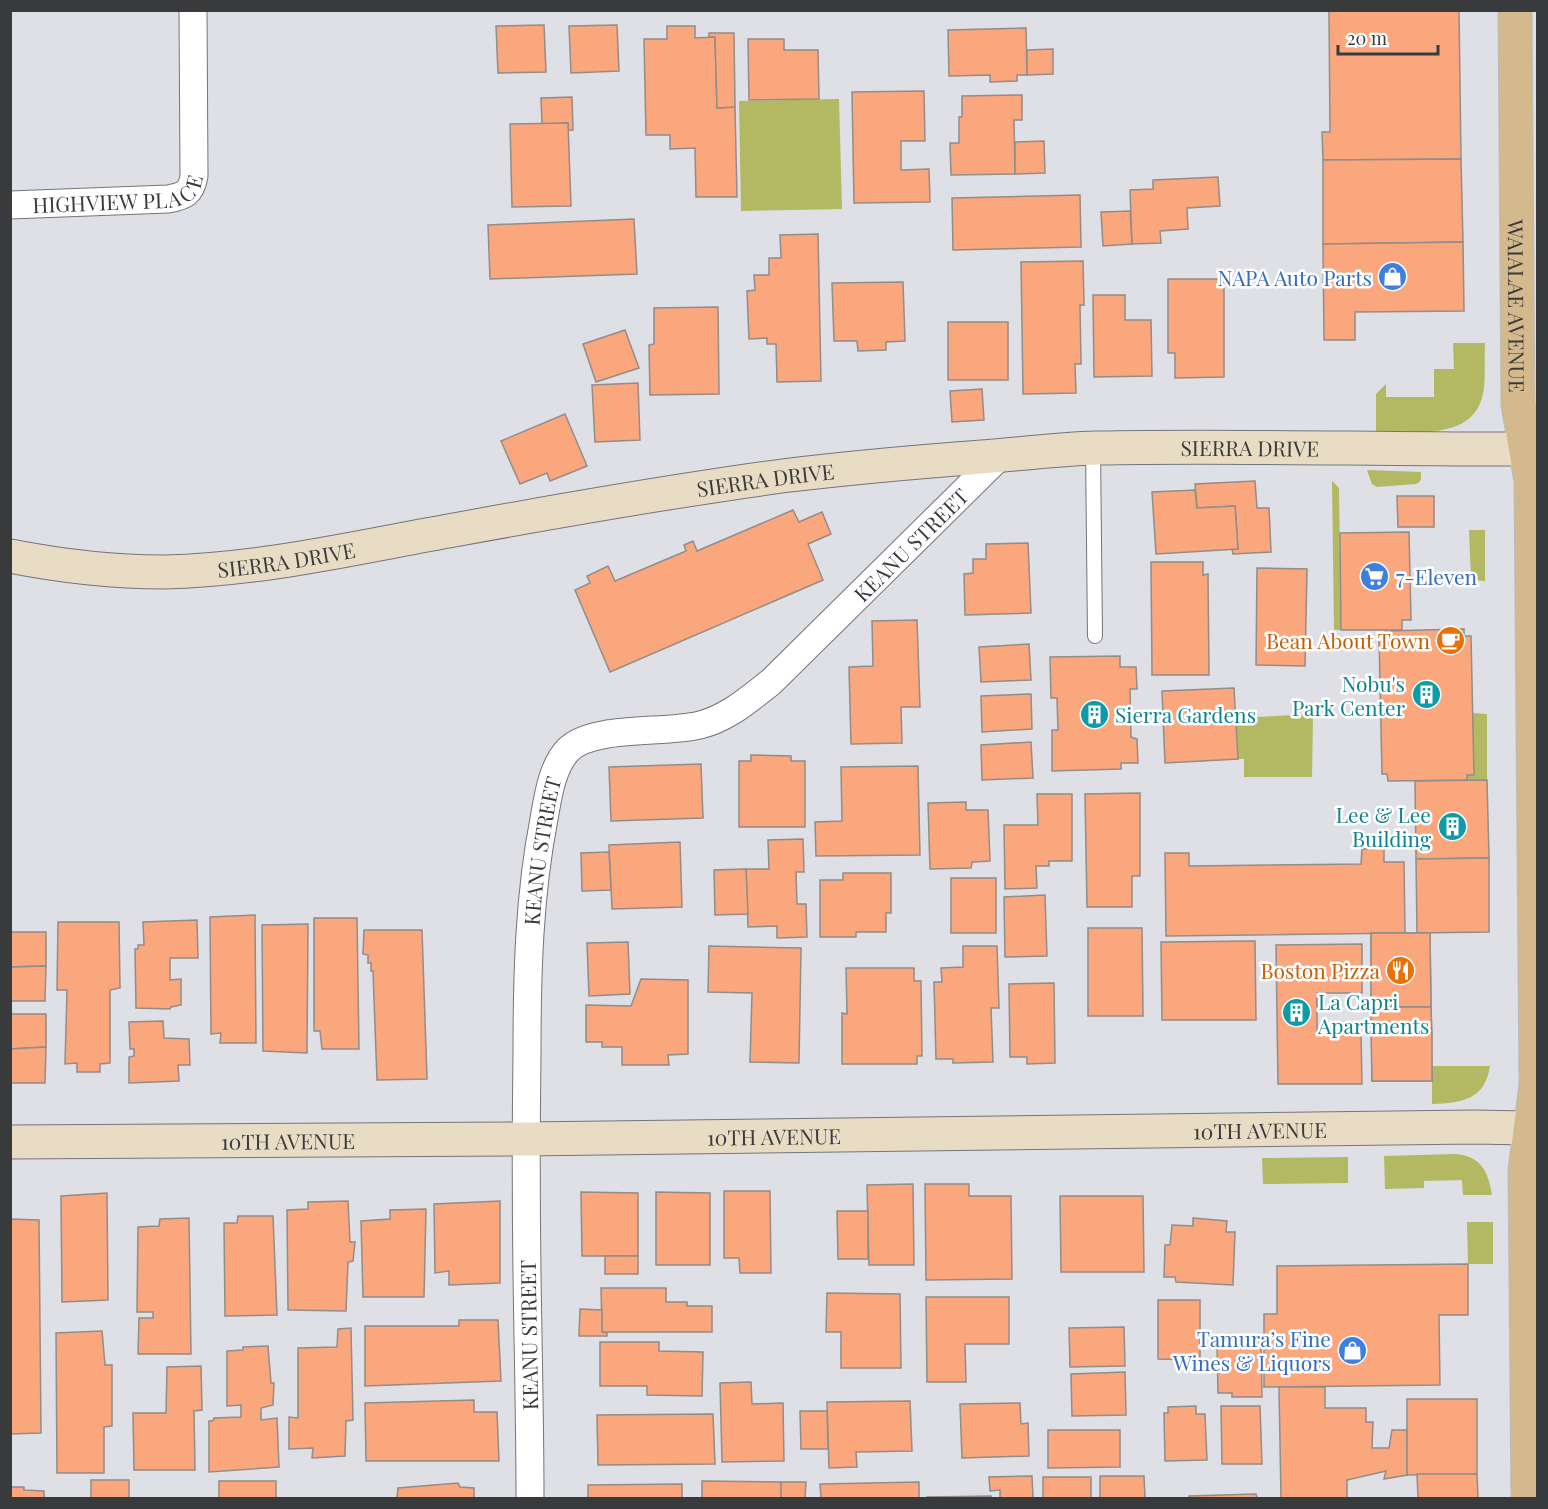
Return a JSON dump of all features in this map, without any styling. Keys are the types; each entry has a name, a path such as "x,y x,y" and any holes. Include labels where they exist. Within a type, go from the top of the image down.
{"main road":[{"name":"WAIALAE AVENUE","path":"1515,10 1518,404 1531,449 1536,1073 1535,1128 1526,1170 1528,1498"}],"street":[{"name":"HIGHVIEW PLACE","path":"10,205 168,199 179,198 187,194 194,176 194,10"},
{"name":"SIERRA DRIVE","path":"10,556 124,571 166,572 262,564 696,488 876,465 1093,448 1531,449"},
{"name":"KEANU STREET","path":"530,1498 525,1139 527,986 531,922 541,834 551,786 562,757 576,744 596,735 698,725 716,720 747,701 771,682 1001,455"},
{"name":"10TH AVENUE","path":"10,1142 1535,1128"}],"lane":[{"path":"1093,448 1095,636"}],"green space":[{"path":"839,99 842,209 741,211 739,101"},
{"path":"1453,343 1485,343 1484,388 1477,409 1467,420 1454,427 1423,432 1376,431 1376,394 1386,384 1386,397 1434,397 1434,369 1454,369"},
{"path":"1367,470 1421,472 1421,479 1416,484 1377,487 1372,484"},
{"path":"1332,481 1339,488 1341,630 1334,630"},
{"path":"1469,530 1485,530 1485,581 1474,580 1471,577"},
{"path":"1472,713 1487,714 1487,780 1467,780"},
{"path":"1313,714 1312,777 1244,777 1244,759 1238,759 1236,718"},
{"path":"1432,1066 1490,1066 1483,1086 1477,1093 1462,1101 1432,1104"},
{"path":"1455,1154 1471,1158 1482,1166 1492,1195 1463,1195 1462,1180 1424,1181 1424,1188 1385,1189 1384,1156"},
{"path":"1348,1157 1348,1183 1263,1184 1262,1158"},
{"path":"1467,1222 1493,1222 1493,1264 1468,1264"}],"building":[{"path":"1329,10 1459,10 1461,159 1323,160 1322,132 1330,132"},
{"path":"544,25 546,72 498,73 496,26"},
{"path":"617,25 619,71 571,73 569,26"},
{"path":"667,26 695,26 695,38 715,37 717,108 735,107 737,197 696,197 695,148 670,149 670,135 646,135 644,39 667,39"},
{"path":"1026,28 1027,75 1017,75 1017,81 990,82 990,75 949,76 948,30"},
{"path":"709,33 734,33 735,107 717,108 715,37 709,37"},
{"path":"748,39 784,39 784,50 818,50 819,99 749,100"},
{"path":"1053,49 1053,74 1027,75 1027,50"},
{"path":"924,91 925,141 901,141 901,170 929,169 930,202 854,203 852,92"},
{"path":"1022,95 1022,120 1014,120 1015,174 951,175 950,143 959,143 962,96"},
{"path":"572,97 573,130 568,130 568,123 542,124 541,98"},
{"path":"568,123 571,206 512,207 510,124"},
{"path":"1044,141 1045,173 1015,174 1015,142"},
{"path":"1461,159 1463,242 1323,244 1323,160"},
{"path":"1218,177 1220,206 1187,208 1188,229 1160,231 1161,243 1132,244 1130,190 1153,189 1153,180"},
{"path":"1080,195 1081,247 953,250 952,198"},
{"path":"1130,211 1132,244 1103,246 1101,212"},
{"path":"634,219 637,274 490,279 488,225"},
{"path":"818,234 821,381 777,382 776,344 767,344 767,338 749,339 747,291 755,290 754,275 769,275 769,258 781,258 780,235"},
{"name":"NAPA Auto Parts","path":"1463,242 1464,311 1355,312 1355,340 1324,340 1323,244"},
{"path":"1083,261 1084,305 1080,305 1081,364 1075,364 1076,393 1023,394 1021,262"},
{"path":"1168,279 1224,279 1224,377 1175,378 1175,353 1168,353"},
{"path":"903,282 905,341 886,342 886,350 858,351 857,341 834,341 832,283"},
{"path":"1093,295 1125,295 1125,320 1151,320 1152,376 1094,377"},
{"path":"718,307 719,394 650,395 649,345 654,344 654,308"},
{"path":"948,322 1008,322 1008,380 948,380"},
{"path":"625,330 639,368 596,382 583,344"},
{"path":"638,383 640,440 595,442 592,385"},
{"path":"982,389 984,420 952,422 950,391"},
{"path":"565,414 587,466 550,481 547,473 520,484 501,441"},
{"path":"1255,481 1257,508 1269,508 1271,552 1233,554 1232,549 1238,549 1235,506 1197,508 1195,484"},
{"path":"1195,490 1197,508 1235,506 1238,549 1156,554 1152,492"},
{"path":"1397,496 1434,496 1434,527 1398,527"},
{"path":"793,510 799,522 822,512 831,534 808,544 823,580 610,672 575,590 590,583 587,576 608,566 615,581 686,551 684,545 693,541 697,551"},
{"name":"7-Eleven","path":"1409,532 1411,620 1402,620 1402,630 1341,630 1340,533"},
{"path":"1028,543 1031,613 965,615 964,574 973,573 973,559 986,559 986,544"},
{"path":"1151,562 1203,562 1203,575 1208,574 1209,675 1152,675"},
{"path":"1257,568 1307,569 1305,666 1256,665"},
{"path":"917,620 920,707 901,707 902,743 851,744 849,667 873,666 872,621"},
{"name":"Nobu's Park Center","path":"1464,629 1464,636 1471,636 1474,775 1467,775 1467,780 1388,781 1387,774 1382,774 1379,637 1385,637 1385,631"},
{"path":"1029,644 1031,680 981,682 979,647"},
{"name":"Sierra Gardens","path":"1120,656 1120,667 1136,667 1137,689 1130,689 1131,737 1137,739 1138,763 1121,763 1121,769 1052,771 1052,730 1058,730 1057,698 1051,698 1050,657"},
{"path":"1234,688 1238,759 1165,763 1162,691"},
{"path":"1031,694 1032,729 982,732 981,696"},
{"path":"1031,742 1033,778 982,780 981,745"},
{"path":"751,755 791,756 791,761 805,761 805,827 739,827 739,761 751,761"},
{"path":"701,764 703,818 611,821 609,767"},
{"path":"918,766 920,855 816,856 815,822 842,821 841,767"},
{"name":"Lee & Lee Building","path":"1487,780 1489,858 1416,859 1415,781"},
{"path":"1140,793 1140,876 1132,876 1132,907 1087,907 1085,794"},
{"path":"1037,794 1072,794 1072,861 1049,861 1049,866 1036,866 1037,888 1005,889 1004,825 1038,825"},
{"path":"966,802 966,810 988,810 990,861 972,862 971,868 930,869 928,803"},
{"path":"803,839 804,872 796,872 797,904 806,904 807,937 777,938 777,926 748,927 746,869 769,869 768,840"},
{"path":"680,842 682,907 612,909 609,845"},
{"path":"1384,848 1384,862 1404,862 1405,933 1166,936 1165,853 1189,853 1189,866 1361,864 1362,849"},
{"path":"609,852 611,890 582,891 581,853"},
{"name":"Lee & Lee Building","path":"1489,858 1489,932 1417,933 1416,859"},
{"path":"746,869 748,914 715,915 714,870"},
{"path":"843,873 891,873 891,913 886,913 886,932 856,932 856,937 820,937 820,880 843,880"},
{"path":"951,878 996,878 996,933 951,933"},
{"path":"1045,895 1047,956 1005,957 1004,897"},
{"path":"255,915 256,1043 220,1043 221,1033 211,1034 210,917"},
{"path":"314,918 357,918 359,1049 322,1049 320,1031 314,1031"},
{"path":"197,920 198,958 170,958 170,980 181,979 181,1005 170,1009 136,1008 135,949 138,949 138,945 144,945 143,922"},
{"path":"58,922 119,922 120,988 110,990 110,1063 100,1064 100,1072 77,1072 77,1063 65,1064 67,990 57,990"},
{"path":"308,924 307,1053 263,1051 262,925"},
{"path":"1088,928 1142,928 1143,1016 1088,1016"},
{"path":"364,930 422,930 427,1079 377,1080 373,971 371,971 371,963 368,963 368,955 363,954"},
{"path":"10,932 46,932 46,966 10,967"},
{"path":"1371,933 1430,933 1432,1081 1372,1081"},
{"name":"Boston Pizza","path":"1371,933 1430,933 1431,1007 1371,1007"},
{"path":"1255,941 1256,1020 1162,1020 1161,942"},
{"path":"628,942 630,994 589,996 587,943"},
{"name":"La Capri Apartments","path":"1362,944 1362,993 1317,993 1317,1034 1361,1034 1362,1084 1278,1084 1276,945"},
{"path":"709,946 801,948 799,1063 750,1062 752,993 708,992"},
{"path":"963,946 997,946 999,1008 991,1008 993,1062 953,1063 953,1059 936,1059 934,982 942,982 941,968 963,967"},
{"path":"46,966 45,1001 10,1001 10,967"},
{"path":"846,968 914,968 914,981 921,981 922,1056 917,1056 917,1064 842,1064 842,1013 847,1014"},
{"path":"641,979 688,980 688,1054 668,1055 669,1065 622,1065 622,1047 602,1047 602,1042 586,1042 586,1005 631,1006"},
{"path":"1054,983 1055,1063 1027,1064 1027,1057 1010,1057 1009,984"},
{"path":"1371,1007 1431,1007 1432,1033 1371,1034"},
{"path":"10,1014 46,1014 46,1047 10,1049"},
{"path":"163,1021 164,1038 189,1039 190,1065 178,1065 179,1081 129,1083 129,1057 134,1056 134,1049 130,1049 129,1022"},
{"path":"1432,1033 1432,1081 1372,1081 1371,1034"},
{"path":"46,1047 45,1083 10,1083 10,1049"},
{"path":"913,1184 914,1265 869,1265 867,1185"},
{"path":"925,1184 969,1184 969,1196 1011,1196 1012,1279 926,1280"},
{"path":"724,1191 770,1191 771,1273 740,1273 739,1258 724,1258"},
{"path":"581,1192 638,1193 638,1256 582,1256"},
{"path":"656,1192 710,1193 710,1265 656,1265"},
{"path":"107,1193 108,1300 62,1302 61,1196"},
{"path":"1060,1196 1143,1196 1144,1272 1061,1272"},
{"path":"348,1201 350,1242 355,1242 353,1261 348,1262 346,1311 288,1310 287,1210 308,1209 308,1202"},
{"path":"500,1201 500,1283 449,1285 449,1271 435,1273 434,1204"},
{"path":"426,1209 424,1297 363,1297 361,1221 390,1219 390,1210"},
{"path":"837,1211 868,1211 868,1259 838,1259"},
{"path":"238,1216 273,1216 277,1315 225,1316 224,1223 237,1223"},
{"path":"189,1218 191,1354 138,1354 139,1318 153,1318 153,1312 137,1312 138,1227 159,1226 160,1219"},
{"path":"1193,1218 1227,1221 1226,1232 1235,1232 1233,1285 1176,1282 1175,1277 1164,1277 1165,1245 1170,1245 1172,1225 1193,1226"},
{"path":"10,1219 39,1220 41,1433 10,1434"},
{"path":"605,1256 638,1256 638,1274 605,1274"},
{"name":"Tamura’s Fine Wines & Liquors","path":"1468,1264 1468,1315 1439,1315 1440,1385 1264,1387 1264,1314 1277,1314 1277,1266"},
{"path":"601,1288 666,1288 666,1302 687,1302 687,1306 712,1306 712,1332 602,1332"},
{"path":"827,1293 900,1294 901,1368 841,1368 841,1332 826,1332"},
{"path":"926,1297 1009,1297 1009,1344 965,1344 966,1382 927,1382"},
{"path":"1158,1300 1200,1300 1200,1360 1158,1359"},
{"path":"580,1309 602,1310 602,1332 607,1333 607,1336 579,1336"},
{"path":"459,1320 498,1320 501,1381 365,1386 365,1326 459,1326"},
{"path":"1124,1327 1125,1366 1070,1367 1069,1328"},
{"path":"351,1328 353,1420 346,1421 345,1456 312,1458 313,1448 289,1449 289,1417 298,1418 298,1348 337,1347 338,1329"},
{"path":"102,1331 105,1365 112,1365 112,1426 104,1427 104,1473 57,1473 56,1333"},
{"path":"1261,1337 1262,1397 1232,1397 1232,1393 1218,1393 1217,1344 1222,1344 1222,1338"},
{"path":"600,1342 659,1342 659,1351 703,1352 702,1396 647,1395 647,1386 600,1386"},
{"path":"268,1346 271,1383 274,1383 273,1405 261,1408 261,1420 277,1418 279,1467 209,1472 209,1421 213,1421 214,1418 241,1417 241,1405 227,1406 227,1351 243,1350 243,1347"},
{"path":"201,1366 202,1410 194,1411 195,1470 134,1470 133,1413 166,1413 167,1367"},
{"path":"1125,1372 1126,1415 1072,1416 1071,1374"},
{"path":"751,1382 752,1404 783,1403 784,1461 722,1462 720,1383"},
{"path":"1279,1387 1325,1387 1325,1408 1366,1408 1366,1422 1373,1422 1372,1448 1389,1448 1392,1430 1407,1430 1407,1475 1384,1479 1386,1471 1347,1480 1347,1498 1281,1498"},
{"path":"1407,1399 1477,1399 1477,1474 1407,1475"},
{"path":"474,1400 474,1412 497,1412 499,1461 366,1461 365,1403"},
{"path":"910,1401 912,1451 856,1452 857,1467 829,1468 827,1402"},
{"path":"1020,1403 1021,1424 1028,1423 1029,1456 962,1458 960,1404"},
{"path":"1196,1406 1196,1414 1205,1414 1207,1460 1165,1461 1164,1413 1168,1413 1168,1407"},
{"path":"1221,1406 1260,1406 1262,1464 1222,1464"},
{"path":"800,1411 827,1411 828,1449 801,1449"},
{"path":"713,1414 715,1464 598,1465 597,1415"},
{"path":"1048,1430 1120,1430 1120,1467 1048,1468"},
{"path":"1417,1474 1477,1474 1478,1498 1418,1498"},
{"path":"1032,1476 1033,1498 1000,1498 1000,1490 990,1491 989,1477"},
{"path":"1100,1476 1144,1476 1145,1498 1100,1498"},
{"path":"1043,1477 1091,1477 1091,1498 1043,1498"},
{"path":"91,1480 129,1480 129,1498 91,1498"},
{"path":"219,1481 276,1481 276,1498 219,1498"},
{"path":"702,1481 781,1482 781,1498 702,1498"},
{"path":"781,1482 806,1482 805,1498 781,1498"},
{"path":"919,1482 919,1498 821,1498 820,1484"},
{"path":"458,1483 460,1487 474,1488 474,1498 397,1498 398,1488"},
{"path":"682,1484 682,1498 588,1498 588,1485"},
{"path":"10,1487 44,1491 44,1498 10,1498"},
{"path":"1256,1494 1257,1498 1189,1498 1189,1496"},
{"path":"991,1496 991,1498 927,1498 927,1497"}],"place":[{"name":"NAPA Auto Parts","path":"1393,277"},
{"name":"7-Eleven","path":"1375,576"},
{"name":"Bean About Town","path":"1451,640"},
{"name":"Nobu's Park Center","path":"1426,695"},
{"name":"Sierra Gardens","path":"1094,714"},
{"name":"Lee & Lee Building","path":"1452,826"},
{"name":"Boston Pizza","path":"1401,970"},
{"name":"La Capri Apartments","path":"1297,1013"},
{"name":"Tamura’s Fine Wines & Liquors","path":"1352,1350"}]}
